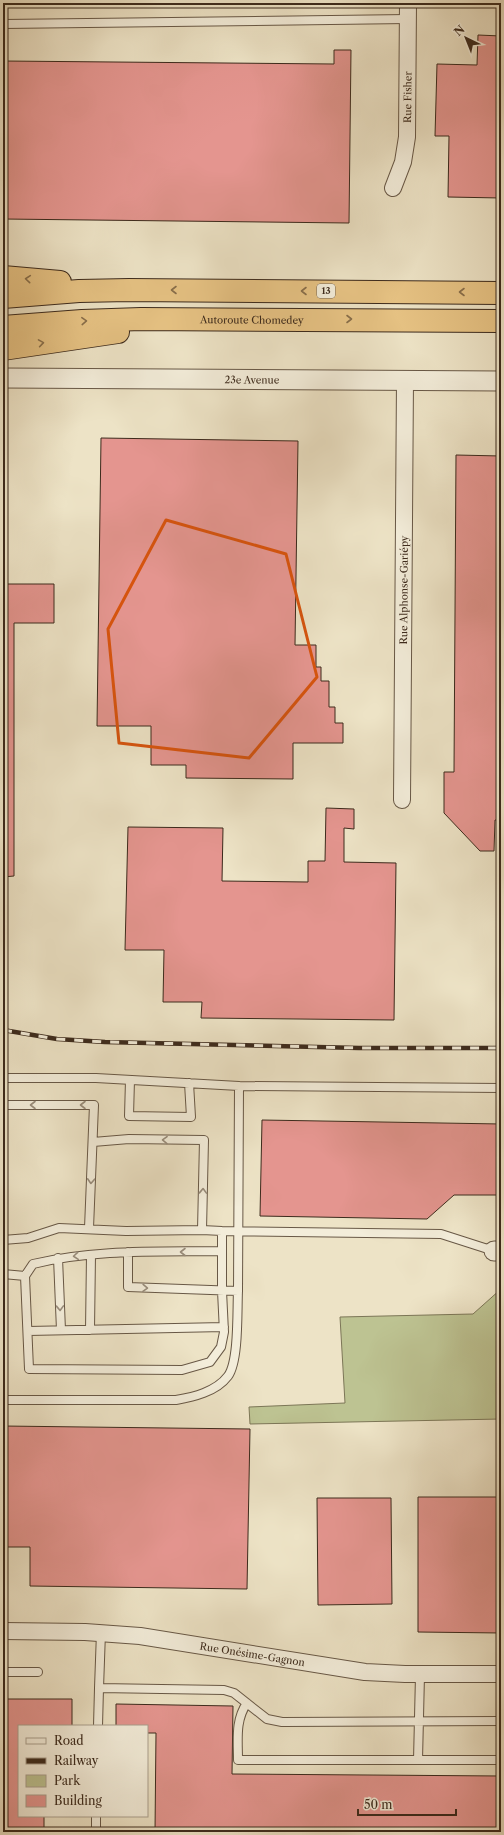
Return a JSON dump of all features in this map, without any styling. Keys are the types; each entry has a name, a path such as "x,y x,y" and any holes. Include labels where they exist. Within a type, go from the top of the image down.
{"highway":[{"path":"3,277 151,290"},
{"name":"13","path":"3,297 79,291 151,290 501,293"},
{"path":"3,350 212,318"},
{"name":"Autoroute Chomedey","path":"3,327 82,321 212,318 501,321"}],"street":[{"name":"Rue Fisher","path":"393,188 403,162 407,137 408,3"},
{"name":"23e Avenue","path":"3,378 501,381"},
{"name":"Rue Alphonse-Gariépy","path":"402,800 405,380"},
{"name":"Rue Onésime-Gagnon","path":"3,1631 101,1632 179,1641 365,1672 420,1675 501,1674"}],"lane":[{"path":"3,24 408,19"},
{"path":"3,1078 96,1078 239,1086 501,1088"},
{"path":"130,1080 129,1116 191,1117 190,1083"},
{"path":"3,1400 176,1400 196,1396 216,1386 228,1376 234,1361 238,1291 239,1086"},
{"path":"3,1105 94,1105 89,1228"},
{"path":"93,1142 129,1139 204,1140 202,1230"},
{"path":"3,1240 28,1238 59,1228 89,1228 126,1231 202,1230 441,1234 497,1251"},
{"path":"222,1231 222,1251 222,1291 224,1327 221,1347 210,1362 182,1370 29,1370 24,1276 33,1264 58,1258 128,1252 222,1251"},
{"path":"128,1252 128,1288 238,1291"},
{"path":"90,1330 91,1255"},
{"path":"58,1258 61,1330"},
{"path":"3,1274 24,1276"},
{"path":"28,1331 224,1327"},
{"path":"221,1347 235,1352"},
{"path":"98,1725 101,1632"},
{"path":"3,1672 38,1672"},
{"path":"418,1760 420,1675"},
{"path":"98,1688 224,1690 234,1693 267,1719 282,1722 501,1721"},
{"path":"247,1703 238,1719 238,1760 501,1760"},
{"path":"96,1817 96,1832"}],"highlighted area":[{"path":"166,520 286,554 317,677 249,758 119,743 108,629"}],"green space":[{"path":"501,1289 501,1419 250,1424 249,1407 345,1403 340,1317 473,1314"}],"building":[{"path":"478,35 501,36 501,198 448,197 449,136 435,136 437,64 477,65"},
{"path":"334,50 351,50 349,223 3,219 3,61 334,64"},
{"path":"101,438 298,441 295,645 316,645 316,667 321,667 321,681 329,681 329,707 335,707 335,723 343,723 343,743 293,743 293,779 186,778 186,765 151,765 151,726 97,726"},
{"path":"456,455 501,456 501,820 495,820 494,851 480,851 444,813 444,772 454,772"},
{"path":"3,584 54,584 54,623 14,623 14,876 3,877"},
{"path":"326,808 354,809 354,829 344,828 344,862 396,863 394,1020 201,1018 202,1002 163,1002 164,950 125,950 128,827 223,828 222,881 308,882 308,861 325,861"},
{"path":"262,1120 501,1124 501,1195 454,1195 427,1219 260,1216"},
{"path":"3,1426 250,1429 247,1589 30,1586 30,1547 3,1547"},
{"path":"418,1497 501,1497 501,1633 418,1632"},
{"path":"317,1498 391,1498 392,1604 318,1605"},
{"path":"3,1699 72,1699 72,1725 18,1725 18,1817 44,1817 44,1832 3,1832"},
{"path":"116,1704 233,1706 232,1774 501,1776 501,1832 155,1832 156,1733 148,1733 148,1725 116,1725"}],"railway":[{"path":"3,1030 57,1039 105,1042 359,1048 501,1048"}]}
